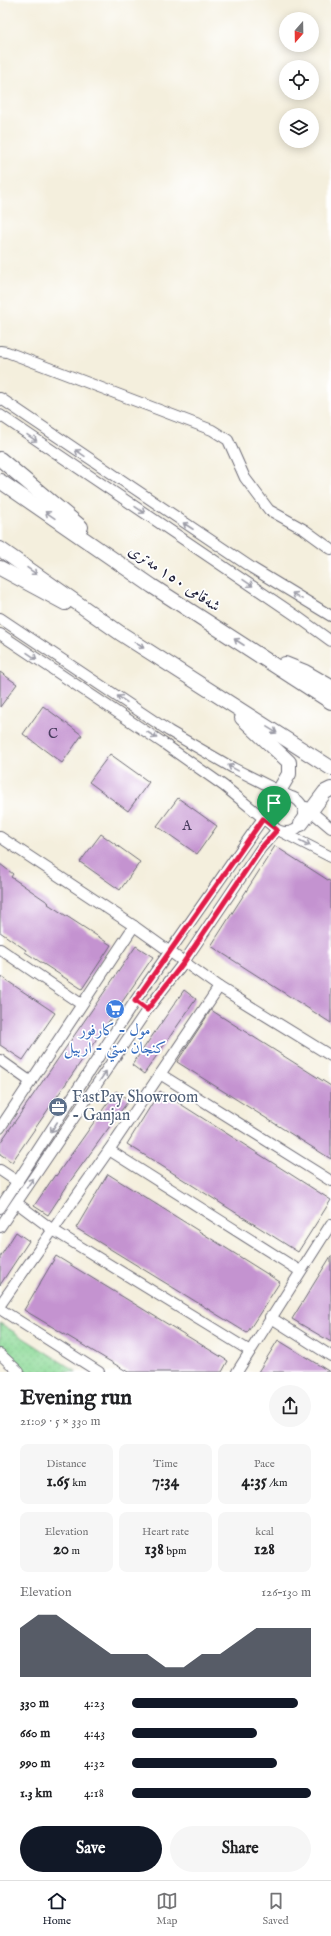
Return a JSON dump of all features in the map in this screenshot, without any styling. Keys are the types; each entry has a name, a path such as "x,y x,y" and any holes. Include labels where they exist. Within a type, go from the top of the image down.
{"highway":[{"path":"0,459 152,586"},
{"name":"شەقامی ١٥٠ مەتری","path":"0,481 152,586 331,702"},
{"path":"0,549 120,633 331,768"},
{"path":"0,568 120,633"},
{"path":"264,658 291,666 331,687"},
{"path":"232,705 251,727 287,758 290,770 275,798"},
{"path":"301,824 315,810 326,792 331,789"}],"street":[{"path":"0,351 7,352 212,430 228,440 245,478 269,510 305,530 331,549"},
{"path":"0,398 178,520 266,577 331,616"},
{"path":"0,415 298,617 331,641"},
{"path":"0,618 169,731 233,768 275,798"},
{"path":"0,634 163,743 224,786 275,798 299,801 315,810 331,828"},
{"path":"275,798 268,817 276,829 331,857"},
{"path":"0,1208 135,1001 171,953 275,798"},
{"path":"276,829 291,831 301,824 304,812 299,801"},
{"path":"0,1227 147,1010 184,962 261,848 276,829"},
{"path":"0,837 134,926 219,987 331,1056"},
{"path":"0,1128 134,926"},
{"path":"0,949 81,1004"},
{"path":"0,1305 109,1150 219,987"},
{"path":"135,1001 147,1010"},
{"path":"0,1060 31,1082"},
{"path":"160,1074 331,1181"},
{"path":"109,1150 300,1272"},
{"path":"0,1170 18,1182"},
{"path":"17,1203 53,1230 250,1351"},
{"path":"237,1372 270,1317 331,1224"},
{"path":"0,1309 99,1372"},
{"path":"270,1317 331,1356"},
{"path":"0,1354 19,1372"}],"green space":[{"path":"0,1323 77,1372 25,1372 0,1350"}],"building":[{"path":"0,672 17,684 0,707"},
{"path":"43,706 82,735 62,763 23,734"},
{"path":"110,754 149,782 128,811 89,782"},
{"path":"178,798 217,826 197,854 157,826"},
{"path":"101,834 140,862 120,890 80,862"},
{"path":"275,846 331,882 331,1023 211,946"},
{"path":"0,864 13,874 11,877 49,903 48,904 111,945 82,989 25,952 26,950 0,932"},
{"path":"136,946 153,957 12,1162 0,1154 0,1143"},
{"path":"0,976 55,1013 23,1060 0,1045"},
{"path":"184,990 196,999 144,1074 132,1065"},
{"path":"211,1010 331,1086 331,1159 177,1062"},
{"path":"116,1091 129,1100 71,1180 48,1215 34,1206"},
{"path":"160,1091 331,1200 298,1252 127,1144"},
{"path":"108,1174 280,1282 247,1333 76,1228"},
{"path":"16,1232 29,1241 0,1285 0,1257"},
{"path":"56,1256 228,1361 222,1372 128,1372 24,1310"},
{"path":"331,1256 331,1342 292,1319"},
{"path":"278,1340 330,1372 258,1372"}],"place":[{"name":"مول - كارفور كنجان ستي - اربيل","path":"115,1009"},
{"name":"FastPay Showroom - Ganjan","path":"58,1107"}],"route":[{"path":"263,819 274,827 277,830 261,848 184,962 147,1010 135,1001 171,953 263,819"}]}
